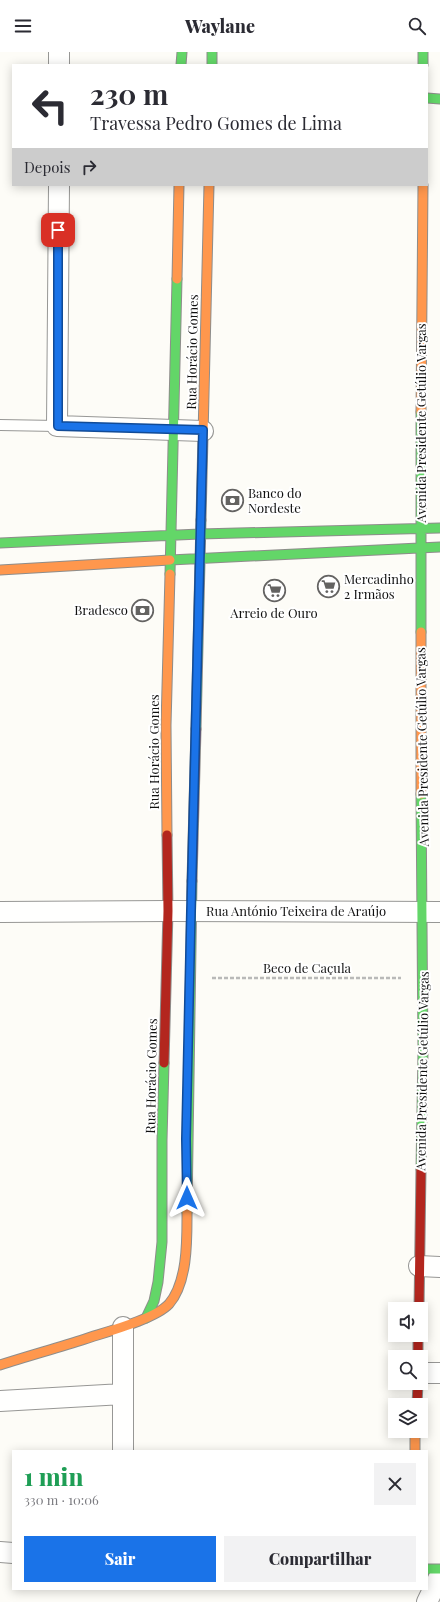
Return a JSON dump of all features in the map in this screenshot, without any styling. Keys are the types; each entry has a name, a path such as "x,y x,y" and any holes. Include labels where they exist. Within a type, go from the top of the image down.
{"street":[{"path":"59,52 59,64"},
{"path":"181,64 182,52"},
{"path":"212,52 212,64"},
{"path":"423,52 423,64"},
{"path":"428,98 440,99"},
{"path":"59,186 58,426 203,430"},
{"name":"Rua Horácio Gomes","path":"146,1318 154,1301 160,1264 165,1140 170,725 170,535 178,186"},
{"name":"Rua Horácio Gomes","path":"0,1365 122,1327 146,1318 170,1303 178,1288 184,1268 187,1242 184,1139 190,978 192,726 200,558 209,186"},
{"name":"Avenida Presidente Getúlio Vargas","path":"419,1302 424,978 432,912 420,548 422,186"},
{"path":"0,570 200,558 294,543 420,528 440,528"},
{"path":"0,543 200,534 294,543 420,548 440,547"},
{"name":"Rua António Teixeira de Araújo","path":"0,912 432,912"},
{"path":"423,1051 434,1051"},
{"path":"419,1266 440,1267"},
{"path":"122,1327 123,1450"},
{"path":"428,1373 440,1373"},
{"path":"0,1402 123,1394"},
{"path":"414,1450 415,1438"},
{"path":"0,1552 12,1553"},
{"path":"428,1569 440,1569"},
{"path":"427,1602 440,1575"},
{"path":"422,1590 427,1602"}],"lane":[{"path":"0,425 58,426"}],"path":[{"name":"Beco de Caçula","path":"190,978 424,978"}],"traffic: fast":[{"path":"181,64 182,52"},
{"path":"212,52 212,64"},
{"path":"423,52 423,64"},
{"path":"428,98 440,99"},
{"path":"170,574 177,279"},
{"path":"421,412 421,632"},
{"path":"196,729 201,520"},
{"path":"0,543 200,534 440,528"},
{"path":"170,560 440,547"},
{"path":"421,794 423,1051 421,1169"},
{"path":"187,1212 192,881"},
{"path":"146,1318 154,1301 158,1282 162,1242 164,1063"},
{"path":"428,1569 440,1569"}],"traffic: slow":[{"path":"177,279 179,186"},
{"path":"201,520 209,186"},
{"path":"421,412 423,186"},
{"path":"0,570 170,560"},
{"path":"167,835 166,725 170,574"},
{"path":"421,632 421,794"},
{"path":"0,1365 142,1320 162,1310 169,1304 180,1284 185,1260 187,1212"},
{"path":"415,1438 415,1450"}],"traffic: jam":[{"path":"192,881 196,729"},
{"path":"164,1063 168,911 167,835"},
{"path":"419,1302 421,1169"},
{"path":"418,1342 418,1350"},
{"path":"417,1398 418,1390"}],"place":[{"name":"Banco do Nordeste","path":"232,500"},
{"name":"Mercadinho 2 Irmãos","path":"329,586"},
{"name":"Arreio de Ouro","path":"274,591"},
{"name":"Bradesco","path":"143,610"}],"route":[{"path":"58,230 58,426 203,430 186,1139 187,1198"}]}
